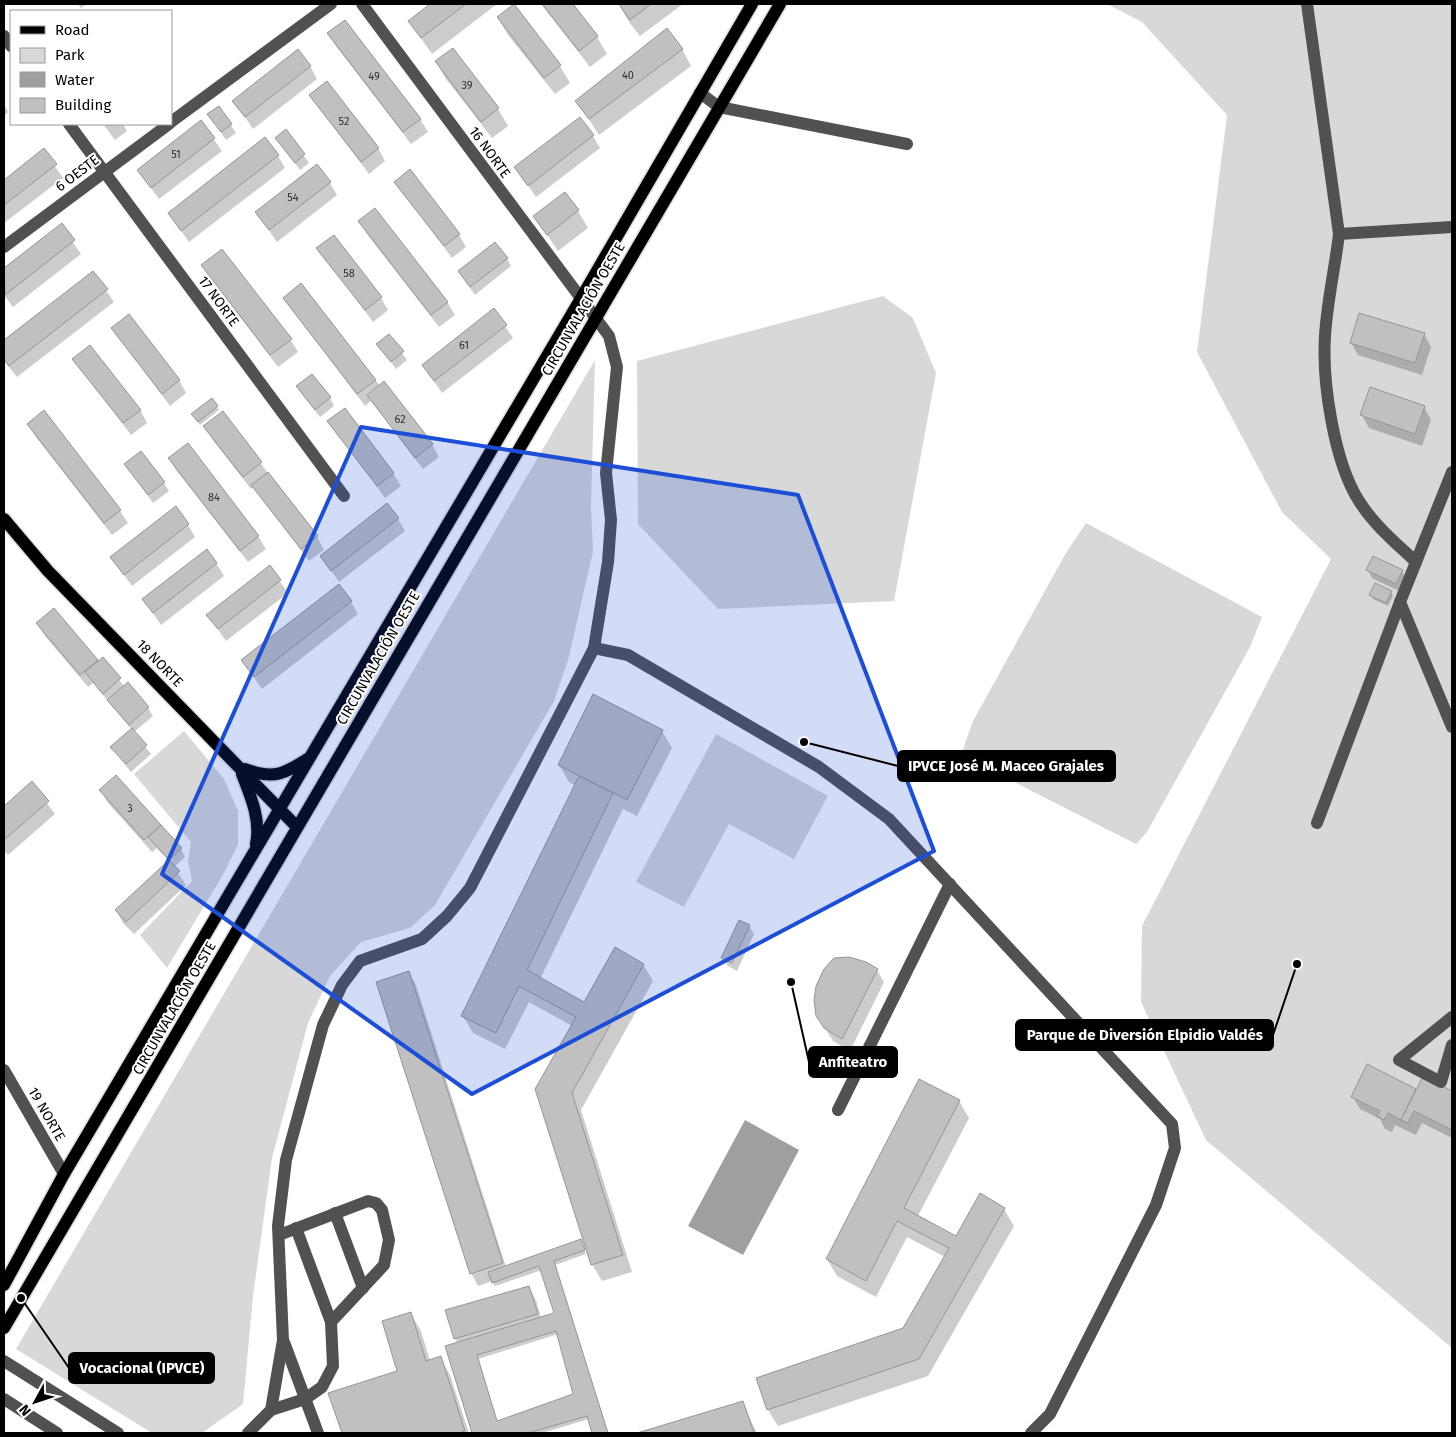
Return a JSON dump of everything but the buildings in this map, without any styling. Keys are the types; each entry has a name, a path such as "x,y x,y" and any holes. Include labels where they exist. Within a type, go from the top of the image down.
{"main road":[{"name":"CIRCUNVALACIÓN OESTE","path":"4,1285 64,1174 580,300 752,4"},
{"name":"CIRCUNVALACIÓN OESTE","path":"4,1328 780,4"},
{"name":"18 NORTE","path":"4,519 48,571 297,827"},
{"path":"240,767 263,776 289,771 311,757"},
{"path":"240,767 252,799 259,831 253,855"}],"street":[{"name":"6 OESTE","path":"172,122 331,4"},
{"name":"16 NORTE","path":"283,1340 279,1235 286,1160 323,1025 342,984 360,961 422,939 447,916 470,888 594,648 608,562 611,520 606,473 616,367 609,336 594,319 362,4"},
{"path":"1307,4 1339,234 1325,336 1329,404 1344,472 1359,501 1376,524 1416,562"},
{"path":"700,93 719,107 907,144"},
{"name":"17 NORTE","path":"70,125 344,496"},
{"name":"6 OESTE","path":"4,247 167,125"},
{"path":"1339,234 1452,227"},
{"path":"1316,823 1400,602 1452,472"},
{"path":"1400,602 1452,726"},
{"path":"594,648 628,655 819,767 889,819 1172,1124 1175,1148 1156,1205 1050,1414 1031,1433"},
{"path":"838,1110 950,884"},
{"path":"1452,1017 1399,1060 1441,1082 1452,1045"},
{"name":"19 NORTE","path":"4,1070 64,1174"},
{"path":"279,1235 368,1201 376,1203 382,1210 389,1240 384,1265 331,1322"},
{"path":"336,1213 363,1288"},
{"path":"248,1433 271,1410 305,1400 322,1386 333,1366 331,1322 296,1228"},
{"path":"283,1340 318,1433"},
{"path":"271,1410 283,1340"},
{"path":"4,1361 118,1433"},
{"path":"4,1399 57,1433"}],"highlighted area":[{"path":"361,427 798,495 934,851 472,1094 162,874"}],"green space":[{"path":"1107,4 1452,4 1452,1348 1206,1140 1141,1002 1142,926 1331,559 1282,512 1197,352 1227,115 1142,22"},
{"path":"883,296 913,318 936,373 894,601 718,609 638,524 637,361"},
{"path":"595,360 591,506 593,552 568,660 554,701 435,905 410,928 361,942 330,976 308,1023 272,1158 253,1296 243,1404 202,1433 152,1433 16,1349"},
{"path":"1086,523 1262,617 1250,647 1147,832 1136,844 961,755 973,721 1066,553"},
{"path":"184,731 224,779 238,811 238,844 224,873 167,968 140,935 192,881 188,861 191,842 134,774"},
{"path":"716,734 828,796 794,859 729,824 684,907 636,882"}],"water":[{"path":"745,1120 799,1150 743,1255 688,1226"}],"place":[{"name":"IPVCE José M. Maceo Grajales","path":"804,742"},
{"name":"Parque de Diversión Elpidio Valdés","path":"1297,964"},
{"name":"Anfiteatro","path":"791,982"},
{"name":"Vocacional (IPVCE)","path":"21,1298"}]}
